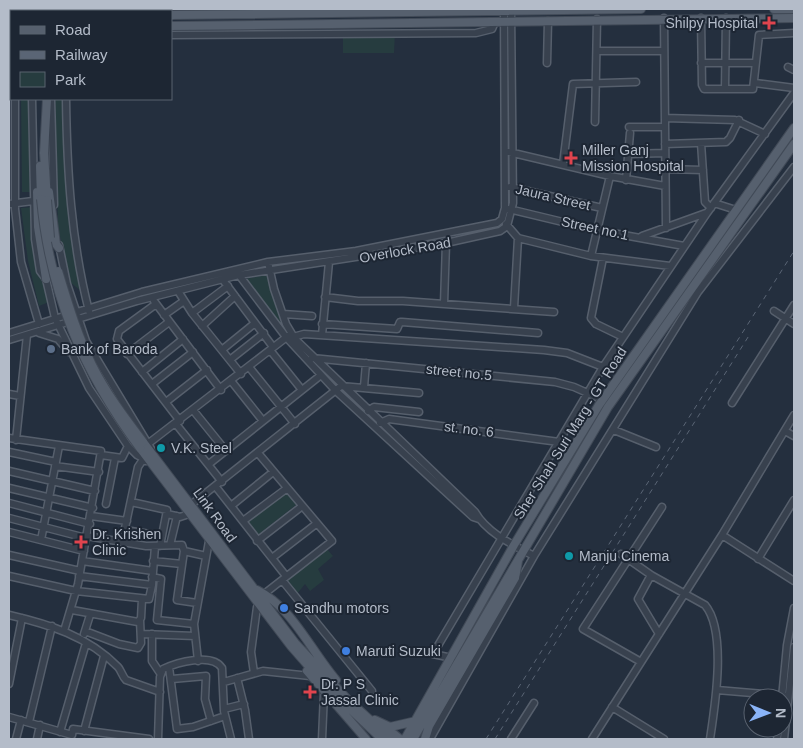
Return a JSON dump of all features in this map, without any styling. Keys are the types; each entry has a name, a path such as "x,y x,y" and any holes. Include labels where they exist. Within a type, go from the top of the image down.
{"main road":[{"path":"174,13 246,13 269,10 641,9"},
{"path":"774,9 794,9"},
{"path":"172,26 664,18 794,18"},
{"path":"41,100 43,225 50,262 77,345 102,393 144,444 152,459"},
{"path":"46,100 42,185 36,202 46,279"},
{"name":"Sher Shah Suri Marg - GT Road","path":"405,739 514,545 603,400 794,128"},
{"name":"Sher Shah Suri Marg - GT Road","path":"413,739 520,553 608,407 794,144"},
{"path":"42,185 50,195 58,246"},
{"name":"Link Road","path":"152,459 192,504 252,590"},
{"name":"Link Road","path":"152,459 209,541 252,590"},
{"path":"425,739 429,726 515,578 520,553"},
{"path":"252,590 291,646 327,687 382,739"},
{"path":"259,600 310,676 366,739"},
{"path":"259,600 284,613 353,700 368,716 400,739"},
{"path":"259,600 335,686 391,739"},
{"path":"383,726 402,726 416,721"}],"street":[{"path":"503,10 508,22 512,53 512,103 505,186 509,209 502,219 518,238 591,256 670,266"},
{"path":"246,13 247,25"},
{"path":"664,18 666,228"},
{"path":"701,18 702,88 751,89 755,83 758,35 794,33"},
{"path":"726,18 726,89"},
{"path":"595,122 598,51 597,19"},
{"path":"547,63 548,21"},
{"path":"172,35 476,33 492,29 495,22"},
{"path":"508,22 504,53 504,103 513,188 508,226"},
{"path":"598,51 664,51"},
{"path":"504,53 512,53"},
{"path":"702,63 755,63"},
{"path":"563,164 572,86 577,83 636,82"},
{"path":"755,83 794,88"},
{"path":"452,658 433,654 500,537 559,442 603,366 684,246 794,94"},
{"path":"15,100 12,204 21,262 39,324"},
{"path":"32,100 33,201 38,262 40,271 46,279 55,318 89,388"},
{"path":"51,100 52,169 58,246 67,284 79,315 86,341 144,444 178,422 290,336 304,334 322,335 563,352 603,366"},
{"path":"66,100 67,168 71,214 90,316"},
{"path":"504,103 512,103"},
{"path":"665,118 739,120 765,134"},
{"path":"665,144 728,141 739,120"},
{"path":"626,180 629,130 665,127"},
{"path":"702,143 704,202 711,208"},
{"path":"508,152 626,180 665,186"},
{"path":"628,154 665,153"},
{"path":"430,739 534,556 698,292 794,167"},
{"path":"665,169 704,170"},
{"path":"591,256 610,176"},
{"name":"Jaura Street","path":"505,186 602,208"},
{"path":"12,204 33,201"},
{"path":"639,237 666,228 711,208 736,210"},
{"name":"Street no.1","path":"509,209 596,230 684,246"},
{"name":"Overlock Road","path":"79,315 88,308 142,292 268,262 394,244 491,226 502,219"},
{"name":"Overlock Road","path":"79,315 90,316 144,300 155,301 178,291 225,283 239,275 446,243 490,234 508,226"},
{"path":"514,308 518,238"},
{"path":"444,304 446,243"},
{"path":"603,258 591,318 596,324 623,337"},
{"path":"268,262 290,336 468,506 479,519 500,537 514,545 520,553 534,556"},
{"path":"322,335 329,262"},
{"path":"239,275 336,392 473,517 479,519"},
{"path":"192,313 225,283 264,334 302,390"},
{"path":"178,291 192,313 223,349 241,374"},
{"path":"142,292 144,300"},
{"path":"72,296 88,308"},
{"path":"202,326 235,296"},
{"path":"325,297 358,301 444,304 554,312"},
{"path":"221,390 155,301 119,331 117,339 127,354 166,402 178,422 222,482"},
{"path":"164,315 184,301"},
{"path":"732,403 794,305"},
{"path":"774,311 794,324"},
{"path":"283,314 312,316"},
{"path":"9,333 55,318 79,315"},
{"path":"9,340 59,325 79,315"},
{"path":"127,354 169,322"},
{"path":"322,324 397,329 400,322 402,322 538,333"},
{"path":"223,349 255,323"},
{"path":"35,332 58,339 67,349 89,388 128,446 137,455 152,459"},
{"path":"230,359 264,334"},
{"path":"16,440 27,335"},
{"path":"142,372 183,339"},
{"path":"152,384 193,352"},
{"name":"street no.5","path":"312,358 555,382 603,400"},
{"path":"364,387 366,363"},
{"path":"248,367 295,424"},
{"path":"166,402 207,370"},
{"path":"209,464 321,375"},
{"path":"232,382 263,421"},
{"path":"341,386 419,393"},
{"path":"192,504 336,392 341,386"},
{"path":"9,394 20,396"},
{"path":"368,411 377,408 419,412"},
{"path":"193,410 226,450"},
{"path":"592,739 722,535 794,415"},
{"name":"st. no. 6","path":"380,423 389,419 559,442"},
{"path":"614,430 656,447"},
{"path":"785,431 794,436"},
{"path":"9,438 101,450 93,508 80,574 72,610 64,630"},
{"path":"41,540 59,446"},
{"path":"101,455 116,458 123,457 128,446"},
{"path":"9,452 55,464 99,472"},
{"path":"254,673 251,652 259,600 332,541 301,507 258,453"},
{"path":"106,504 116,458"},
{"path":"122,542 138,467 142,461 152,459"},
{"path":"9,471 52,483 95,491"},
{"path":"231,506 273,472"},
{"path":"216,487 372,691"},
{"path":"9,488 93,508"},
{"path":"243,521 286,489"},
{"path":"758,558 794,500"},
{"path":"9,576 76,591 150,598 153,562 167,514 166,509 131,502"},
{"path":"9,504 90,524"},
{"path":"258,540 301,507"},
{"path":"641,662 583,629 662,507"},
{"path":"167,514 177,516 189,514"},
{"path":"91,516 127,521"},
{"path":"170,545 177,516"},
{"path":"9,518 86,537 157,546 182,546 184,551 177,600 197,603"},
{"path":"272,558 316,524"},
{"path":"125,530 162,536"},
{"path":"9,532 84,550"},
{"path":"722,535 794,581"},
{"path":"198,661 194,624 209,541"},
{"path":"184,551 206,556"},
{"path":"621,554 651,575 705,605 714,619 717,644 717,690 710,739"},
{"path":"9,555 80,574 152,585"},
{"path":"82,561 153,574 161,580 157,620 194,624"},
{"path":"153,562 182,564"},
{"path":"651,575 638,600 659,634"},
{"path":"85,631 119,644 137,648 140,646 142,634 140,620 142,598"},
{"path":"785,688 787,645 794,608"},
{"path":"72,610 136,623 140,620"},
{"path":"9,615 64,630 84,641 119,667 126,680 160,692"},
{"path":"60,732 90,615"},
{"path":"9,684 22,618"},
{"path":"29,722 52,626"},
{"path":"142,634 195,636"},
{"path":"152,634 152,661 160,673 158,739"},
{"path":"792,683 794,647"},
{"path":"84,731 104,656"},
{"path":"160,673 163,669 169,667 198,661 210,661 220,665 224,682 224,713 231,739"},
{"path":"169,667 172,679 176,728 193,727 211,721 244,704"},
{"path":"224,682 268,671 310,676"},
{"path":"172,679 206,676 205,699 211,721"},
{"path":"237,678 244,704 249,739"},
{"path":"717,690 743,693"},
{"path":"322,739 324,693"},
{"path":"511,739 534,703"},
{"path":"612,707 664,739"},
{"path":"9,717 40,725 60,732 67,737 72,735 73,729 149,739"},
{"path":"16,739 21,720"},
{"path":"37,739 40,725"}],"green space":[{"path":"343,31 395,32 394,53 343,53"},
{"path":"21,100 33,100 33,192 22,192"},
{"path":"55,100 63,100 64,166 70,225 84,285 81,291 71,283 58,228"},
{"path":"33,207 49,302 39,306 28,261 21,208"},
{"path":"267,275 283,330 245,279"},
{"path":"284,488 297,504 258,535 247,521"},
{"path":"327,549 333,556 318,569 324,580 310,591 305,584 297,594 287,579"}],"railway":[{"path":"486,739 794,251"},
{"path":"495,739 750,334"}],"place":[{"name":"Shilpy Hospital","path":"769,23"},
{"name":"Miller Ganj Mission Hospital","path":"571,158"},
{"name":"Bank of Baroda","path":"51,349"},
{"name":"V.K. Steel","path":"161,448"},
{"name":"Dr. Krishen Clinic","path":"81,542"},
{"name":"Manju Cinema","path":"569,556"},
{"name":"Sandhu motors","path":"284,608"},
{"name":"Maruti Suzuki","path":"346,651"},
{"name":"Dr. P S Jassal Clinic","path":"310,692"}]}
